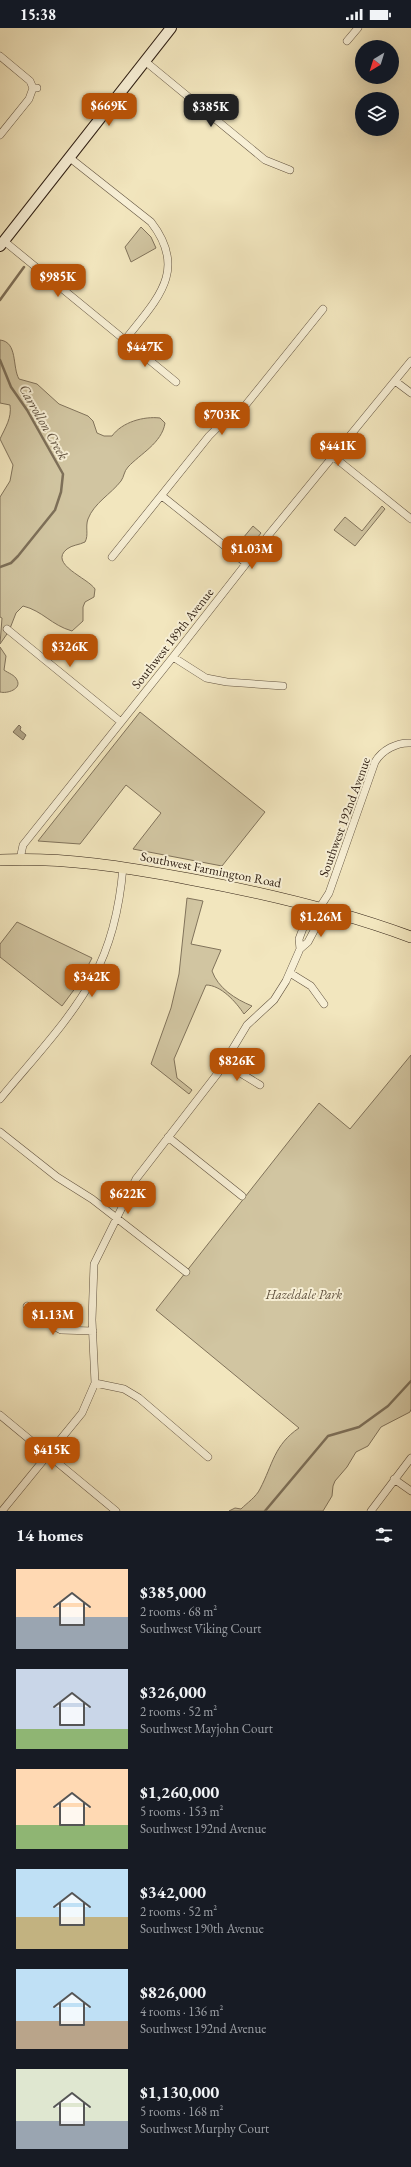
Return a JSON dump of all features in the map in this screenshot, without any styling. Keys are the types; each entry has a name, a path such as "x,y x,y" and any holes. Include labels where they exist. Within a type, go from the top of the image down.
{"main road":[{"name":"Southwest Farmington Road","path":"0,860 20,859 82,862 123,867 258,892 320,907 411,937"}],"street":[{"path":"171,28 146,62 2,244 125,340 176,382"},
{"path":"348,41 358,28"},
{"path":"0,56 30,81 35,88 30,99 0,135"},
{"path":"146,62 265,160 290,170"},
{"path":"70,158 151,222 159,232 167,250 169,267 164,286 125,340"},
{"path":"112,557 220,424 244,407 254,396 323,309"},
{"name":"Southwest 189th Avenue","path":"20,859 23,845 174,658 246,563 411,361"},
{"path":"395,381 411,394"},
{"path":"334,457 411,519"},
{"path":"162,496 246,563"},
{"path":"7,629 121,722"},
{"path":"174,658 206,678 227,682 283,686"},
{"name":"Southwest 192nd Avenue","path":"300,949 299,938 305,923 313,918 329,893 378,756 389,748 411,743"},
{"path":"0,1099 74,1007 93,978 110,935 122,881 123,867"},
{"name":"Southwest 192nd Avenue","path":"2,1511 82,1413 95,1383 92,1280 94,1264 136,1179 224,1063 247,1025 274,1000 290,973 300,949 308,942 316,927 313,918"},
{"path":"290,973 311,986 324,1004"},
{"path":"224,1063 260,1085"},
{"path":"0,1132 57,1177 92,1199 186,1272"},
{"path":"168,1137 242,1196"},
{"path":"27,1306 44,1321 61,1330 94,1331"},
{"path":"95,1383 124,1389 139,1398 208,1457"},
{"path":"0,1415 116,1511"},
{"path":"371,1511 411,1458"},
{"path":"394,1479 411,1492"}],"green space":[{"path":"141,227 151,237 156,248 131,262 125,247"},
{"path":"0,340 10,345 19,379 37,384 59,404 88,416 93,421 97,433 104,436 112,436 121,427 140,419 160,418 165,423 160,436 150,448 128,467 121,481 94,508 87,522 87,537 85,542 67,549 62,555 62,560 66,565 95,589 94,597 85,602 83,607 83,621 72,631 58,625 36,611 23,606 16,613 9,631 0,644 2,618 0,617 0,497 10,481 13,465 0,439 8,423 10,405 0,403"},
{"path":"382,506 385,509 355,546 334,530 345,517 362,531"},
{"path":"253,526 261,533 250,547 242,547 238,544"},
{"path":"0,647 6,656 4,670 15,677 18,683 16,688 6,692 0,692"},
{"path":"140,712 265,812 222,866 133,849 161,813 126,785 80,844 38,841"},
{"path":"187,898 203,901 191,944 221,950 212,971 218,983 239,1000 252,1006 244,1014 237,1004 223,991 206,985 174,1059 177,1078 192,1090 189,1094 151,1064 171,1008 179,974"},
{"path":"17,922 92,958 79,983 62,1006 0,957 0,944"},
{"name":"Hazeldale Park","path":"411,1055 410,1412 381,1427 368,1446 356,1452 347,1467 335,1481 332,1496 323,1511 229,1511 235,1508 241,1509 256,1495 279,1448 291,1434 299,1428 156,1310 319,1103 350,1129"}],"shaded area":[{"path":"19,725 21,727 20,730 26,735 23,740 13,732"}],"waterway":[{"name":"Carrollon Creek","path":"0,300 24,267"},
{"name":"Carrollon Creek","path":"0,360 11,387 27,410 63,474 61,492 55,510 18,556 11,563 0,567"},
{"path":"265,1511 328,1436 359,1427 388,1406 411,1381"}]}
